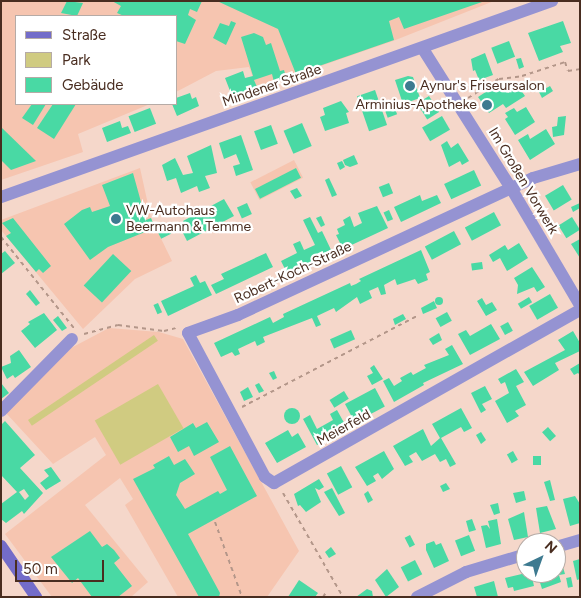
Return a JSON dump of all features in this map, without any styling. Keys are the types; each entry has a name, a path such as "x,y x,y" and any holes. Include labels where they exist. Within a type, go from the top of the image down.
{"main road":[{"path":"2,553 36,597"}],"street":[{"name":"Mindener Straße","path":"1,197 423,49 552,1"},
{"name":"Im Großen Vorwerk","path":"423,49 511,188 580,305"},
{"name":"Robert-Koch-Straße","path":"188,333 238,315 511,188 562,167 580,164"},
{"name":"Meierfeld","path":"274,484 580,310"},
{"path":"188,333 265,477 274,484"},
{"path":"1,412 76,337"},
{"path":"566,544 580,540"},
{"path":"417,597 466,572 516,557"}],"path":[{"path":"458,104 499,79 522,76 566,62 568,71 580,69"},
{"path":"1,237 76,337 118,325 164,332 175,327 188,333"},
{"path":"231,413 417,316"},
{"path":"274,484 283,493 343,597"},
{"path":"215,522 242,597"}],"shaded area":[{"path":"1,1 494,1 393,41 257,88 249,67 216,71 178,91 178,15 15,15 15,105 148,105 78,134 83,152 1,180"},
{"path":"294,160 303,178 259,200 250,182"},
{"path":"140,168 151,218 172,261 135,279 83,329 1,230 1,220"},
{"path":"109,328 159,332 183,339 299,551 267,597 178,597 125,505 133,499 120,478 85,505 148,582 131,597 52,597 5,534 106,455 95,437 53,464 6,413 71,348"}],"green space":[{"path":"154,335 158,341 32,426 28,420"},
{"path":"158,384 184,428 120,465 95,420"}],"building":[{"path":"67,1 83,3 77,15 61,13"},
{"path":"112,1 202,1 197,12 190,9 188,15 196,20 185,44 178,42 178,15 122,15 117,13 121,6"},
{"path":"217,1 482,2 404,29 399,17 389,21 394,40 296,74 278,29"},
{"path":"231,21 236,23 226,45 213,38 220,23 229,26"},
{"path":"563,21 571,43 560,46 563,52 539,61 528,33"},
{"path":"254,33 263,37 266,45 271,43 280,71 284,70 286,77 274,82 272,74 254,80 257,87 232,96 225,78 243,71 245,78 253,76 241,37"},
{"path":"509,41 515,57 497,64 491,48"},
{"path":"485,53 493,75 479,80 475,70 473,71 471,59"},
{"path":"521,58 524,67 519,69 516,59"},
{"path":"408,76 413,77 420,98 403,104 395,80"},
{"path":"501,82 508,93 518,86 525,96 506,108 503,104 489,113 478,97"},
{"path":"550,86 553,91 542,98 539,92"},
{"path":"375,90 387,125 369,131 357,96"},
{"path":"190,93 192,99 196,97 199,106 177,116 172,105 178,105 178,97"},
{"path":"429,96 439,112 427,120 417,103"},
{"path":"341,101 349,112 346,113 349,123 325,131 320,117 325,115 323,108"},
{"path":"393,103 397,114 388,118 384,106"},
{"path":"31,105 45,105 33,125 22,118"},
{"path":"52,105 75,105 54,139 37,128"},
{"path":"526,107 535,122 515,135 505,119 508,117 505,113 514,108 517,112"},
{"path":"150,108 156,124 135,132 129,116"},
{"path":"442,116 450,130 430,141 422,128"},
{"path":"566,116 564,135 553,137 552,127 557,126 558,117"},
{"path":"120,121 122,128 128,126 131,133 107,142 102,128"},
{"path":"302,123 312,146 293,154 284,131"},
{"path":"271,125 278,144 261,150 254,131"},
{"path":"1,127 36,161 11,170 1,160"},
{"path":"546,129 555,144 530,160 518,140 528,134 530,139"},
{"path":"241,135 253,170 236,176 233,166 240,164 236,154 224,159 219,143"},
{"path":"447,141 451,148 458,143 469,161 462,165 460,161 449,167 441,145"},
{"path":"211,145 217,173 205,176 210,188 199,192 197,186 181,193 176,178 167,181 162,165 175,158 183,175 193,173 187,156"},
{"path":"354,155 358,164 350,167 345,165 343,160"},
{"path":"342,161 345,167 340,170 337,163"},
{"path":"296,168 301,178 260,199 255,189"},
{"path":"474,170 481,185 451,199 444,184"},
{"path":"133,173 146,220 151,218 155,228 108,247 90,260 64,224 82,210 90,207 92,212 110,206 102,185"},
{"path":"329,178 337,195 332,197 325,180"},
{"path":"389,183 393,193 383,197 379,187"},
{"path":"563,185 572,200 554,210 545,196"},
{"path":"297,188 302,196 295,199 290,191"},
{"path":"420,195 422,201 437,195 441,203 401,222 394,207"},
{"path":"224,199 234,216 187,241 183,233 188,231 183,221"},
{"path":"247,203 252,214 242,218 237,207"},
{"path":"580,203 580,208 573,212 571,207"},
{"path":"377,206 388,228 343,249 336,235 339,234 337,229 345,225 343,220 350,216 354,227 362,223 358,213"},
{"path":"389,210 393,219 388,222 384,212"},
{"path":"494,212 501,225 472,241 465,227"},
{"path":"321,216 325,225 321,227 316,218"},
{"path":"310,217 318,233 322,231 333,254 288,275 281,261 297,253 293,244 300,241 304,250 315,245 303,220"},
{"path":"572,217 580,230 566,238 558,225"},
{"path":"13,218 51,266 43,273 39,269 36,272 6,236 11,233 2,223"},
{"path":"166,224 171,234 161,239 156,229"},
{"path":"454,231 461,244 432,260 425,246"},
{"path":"580,239 580,258 571,244"},
{"path":"519,243 528,258 507,271 500,258 493,262 489,255 505,245 508,250"},
{"path":"421,250 430,272 426,274 428,280 418,284 415,279 397,285 395,279 384,285 386,294 381,295 378,287 369,291 372,298 360,304 357,297 336,312 334,308 317,316 321,325 316,327 312,318 263,337 265,342 257,346 255,341 238,349 240,354 235,356 232,352 221,357 214,343 270,317 273,323 284,317 283,314 350,283 351,286 356,284 361,281 359,279"},
{"path":"5,251 15,263 1,274 1,254"},
{"path":"266,253 273,267 216,294 211,285 224,279 221,274"},
{"path":"113,254 131,271 102,302 84,285"},
{"path":"482,262 483,269 472,270 471,264"},
{"path":"532,267 545,287 537,292 534,287 517,294 518,285 514,278"},
{"path":"196,275 200,283 205,281 212,295 168,316 161,301 194,286 190,278"},
{"path":"30,290 40,303 36,306 26,294"},
{"path":"550,294 558,308 537,320 529,306"},
{"path":"439,297 443,301 439,305 435,301"},
{"path":"529,297 532,302 521,309 518,304"},
{"path":"482,298 486,305 492,302 497,310 486,316 477,301"},
{"path":"434,301 437,308 423,314 421,308"},
{"path":"158,303 162,312 157,314 153,305"},
{"path":"447,312 452,321 440,327 436,318"},
{"path":"44,313 57,330 35,348 21,331 30,324 28,322"},
{"path":"403,314 406,319 395,325 393,319"},
{"path":"58,316 67,328 62,331 53,320"},
{"path":"508,322 513,331 505,335 500,326"},
{"path":"491,324 500,339 470,355 458,334 466,330 470,336"},
{"path":"351,330 355,339 334,348 330,339"},
{"path":"573,331 580,343 580,351 555,363 559,370 533,386 524,372 565,350 558,340"},
{"path":"439,333 442,340 433,345 429,339"},
{"path":"452,345 463,364 423,383 424,385 394,402 383,381 389,378 394,386 402,381 400,378 411,372 413,375 426,368 424,365 449,355 445,349"},
{"path":"19,350 31,367 15,378 13,375 7,379 1,367 11,363 10,356"},
{"path":"580,363 580,375 578,373 574,375 570,369"},
{"path":"374,365 383,379 372,385 367,376 373,373 370,368"},
{"path":"516,369 524,382 516,386 526,405 515,411 519,416 507,423 495,401 509,393 505,382 501,384 498,379"},
{"path":"274,371 277,378 273,380 269,373"},
{"path":"1,383 9,393 1,399"},
{"path":"259,383 264,391 259,393 255,385"},
{"path":"485,386 492,399 482,404 486,410 481,413 471,393"},
{"path":"248,387 253,397 244,401 240,392"},
{"path":"375,388 385,407 355,423 345,404"},
{"path":"344,391 349,399 334,408 330,400"},
{"path":"289,408 295,408 300,413 298,422 289,424 284,419 284,413"},
{"path":"461,408 472,428 464,432 461,427 441,438 456,464 450,467 446,459 440,462 435,454 422,461 416,452 409,456 413,462 405,466 393,446 423,429 431,446 440,438 432,424"},
{"path":"337,410 347,428 317,445 303,419 310,415 317,429 333,420 330,414"},
{"path":"5,421 35,455 20,468 43,493 24,514 22,511 6,523 1,519 1,504 17,492 1,475 1,425","holes":["24,489 29,496 25,500 19,492"]},
{"path":"207,422 219,442 194,456 189,446 178,452 170,437 193,423 196,428"},
{"path":"548,427 556,436 550,441 542,432"},
{"path":"288,430 292,437 298,433 306,447 277,463 265,443"},
{"path":"481,432 486,440 481,444 476,435"},
{"path":"230,446 257,496 188,534 220,593 219,597 199,597 133,479 155,468 153,465 169,456 174,465 185,459 195,474 180,483 176,495 185,509 218,491 220,494 227,490 210,457"},
{"path":"384,451 394,469 382,479 378,473 373,476 376,481 367,486 355,467"},
{"path":"513,451 518,460 512,463 507,454"},
{"path":"533,456 541,456 541,465 533,465"},
{"path":"341,466 352,487 338,495 327,474"},
{"path":"51,467 61,481 46,490 40,483 49,476 44,470"},
{"path":"319,479 324,487 319,490 315,488 321,502 306,512 300,505 298,506 294,494"},
{"path":"550,480 555,500 550,501 544,482"},
{"path":"446,483 450,489 443,492 440,486"},
{"path":"332,488 345,513 339,516 324,492"},
{"path":"368,491 373,500 368,503 364,494"},
{"path":"524,491 526,500 516,503 513,493"},
{"path":"575,496 580,504 580,523 570,526 563,499"},
{"path":"498,503 500,513 494,515 490,505"},
{"path":"547,506 556,529 540,533 536,508"},
{"path":"524,512 527,533 516,533 516,540 514,540 508,519"},
{"path":"472,519 476,530 469,532 466,521"},
{"path":"497,519 501,544 486,548 481,526 487,525 490,529 488,521"},
{"path":"90,531 102,547 107,544 114,550 120,558 114,563 132,586 118,597 92,597 78,578 72,583 51,557"},
{"path":"410,535 415,545 410,548 405,538"},
{"path":"469,535 475,551 461,556 455,540"},
{"path":"434,541 436,545 441,543 449,561 434,568 426,550 426,544"},
{"path":"331,547 336,554 329,558 325,552"},
{"path":"580,559 580,579 577,580 573,561"},
{"path":"415,560 422,574 408,582 401,567"},
{"path":"387,569 399,587 386,597 375,580"},
{"path":"516,575 516,583 533,583 534,586 514,591 513,587 508,588 505,578"},
{"path":"571,577 573,587 568,588 566,578"},
{"path":"299,580 318,593 315,597 288,597"},
{"path":"494,581 498,597 477,597 474,587"},
{"path":"540,583 558,583 542,589"},
{"path":"367,589 372,591 373,597 356,597"}],"place":[{"name":"Aynur's Friseursalon","path":"410,86"},
{"name":"Arminius-Apotheke","path":"487,105"},
{"name":"VW-Autohaus Beermann & Temme","path":"116,219"}]}
